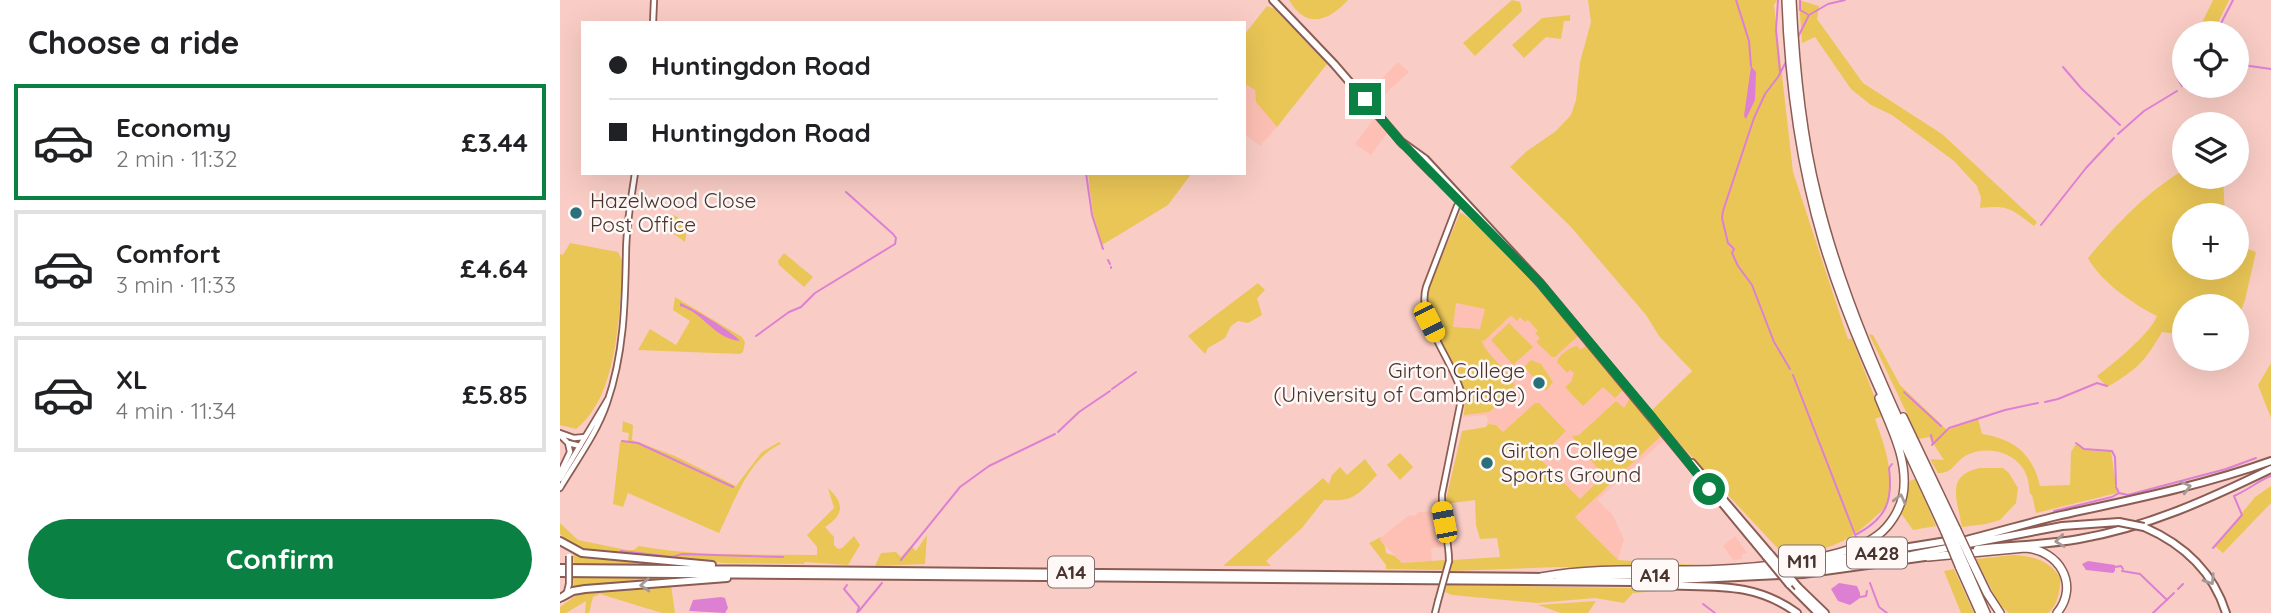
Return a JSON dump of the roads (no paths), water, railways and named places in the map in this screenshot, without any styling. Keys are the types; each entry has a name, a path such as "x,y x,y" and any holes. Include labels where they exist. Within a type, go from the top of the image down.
{"highway":[{"name":"M11","path":"1786,0 1789,61 1809,185 1823,242 1840,292 1986,613"},
{"name":"M11","path":"1541,577 1579,571 1727,568 1800,561 1850,550 1877,536 1899,508 1903,482 1899,450 1873,382 1874,369 1847,296 1817,196 1803,119 1792,0"},
{"name":"M11","path":"1874,369 1885,380 1951,531 1965,564 1980,613"},
{"path":"1928,558 2025,548 2040,551 2056,560 2066,578 2066,596 2057,613"},
{"name":"M11","path":"1965,564 2000,613"}],"main road":[{"path":"1273,0 1330,59 1400,141 1425,159 1570,317 1682,456 1768,555 1825,613"},
{"name":"A428","path":"1911,555 1985,534 2160,494 2228,476 2271,461"},
{"name":"A428","path":"1928,558 1974,550 2078,539 2127,528 2189,508 2271,469"},
{"name":"A14","path":"560,568 1541,577 1712,574 1769,571 1911,555 2102,521 2144,527 2168,538 2193,558 2210,578 2226,613"},
{"name":"A428","path":"1769,571 1985,534"},
{"path":"560,541 582,553 723,565 741,569"},
{"path":"1768,555 1789,584 1818,613"},
{"name":"A14","path":"560,573 1633,582 1803,574 1928,558"},
{"name":"A14","path":"561,598 575,590 718,580 736,576"},
{"name":"A14","path":"1633,582 1747,589 1774,599 1797,613"}],"street":[{"path":"653,21 654,0"},
{"path":"560,479 608,399 619,358 625,311 628,217 635,175"},
{"path":"1435,613 1448,561 1442,495 1462,395 1459,379 1429,322 1423,300 1426,286 1462,201"},
{"path":"560,434 587,438"},
{"path":"560,434 568,443 581,448"},
{"path":"574,438 581,448"},
{"path":"560,472 570,452 568,443"},
{"path":"560,488 581,448"},
{"path":"560,541 569,556 569,584 561,598"}],"waterway":[{"path":"1736,0 1749,41 1751,66"},
{"path":"1778,0 1776,30 1780,72"},
{"path":"1800,0 1800,10 1809,15 1828,4 1845,0"},
{"path":"2222,21 2233,0"},
{"path":"1797,39 1809,15"},
{"path":"1787,60 1765,94 1754,118 1722,218 1728,243 1734,249 1732,253 1752,285 1774,342 1790,369"},
{"path":"2249,66 2271,69"},
{"path":"2063,67 2120,125"},
{"path":"2118,134 2144,111 2172,94"},
{"path":"2041,225 2086,168 2114,138"},
{"path":"1086,175 1092,215 1103,249"},
{"path":"756,336 789,312 801,307 815,293 895,244 896,238 893,234 846,192"},
{"path":"1108,260 1110,264"},
{"path":"1112,389 1136,372"},
{"path":"1793,375 1856,537"},
{"path":"2045,402 2097,383 2107,386"},
{"path":"1058,432 1079,412 1110,391"},
{"path":"1904,392 1941,426"},
{"path":"1949,428 2005,410 2038,403"},
{"path":"1932,445 1948,429"},
{"path":"901,560 960,487 989,466 1055,434"},
{"path":"1931,435 1933,444"},
{"path":"622,441 638,443 733,487"},
{"path":"2076,443 2084,449 2112,451 2115,457 2116,485"},
{"path":"2116,487 2119,493 2128,495 2226,469 2256,458"},
{"path":"1857,534 1875,521 1886,507 1890,490 1889,468 1892,464"},
{"path":"2213,548 2242,515 2234,496 2271,476"},
{"path":"2054,511 2119,493"},
{"path":"621,551 673,557 682,554 783,557"},
{"path":"2115,567 2121,566 2123,569"},
{"path":"2122,571 2140,574 2167,600"},
{"path":"859,611 882,583"},
{"path":"1870,583 1879,607 1887,613"},
{"path":"2178,589 2183,584"},
{"path":"847,585 844,589 859,607 857,613"},
{"path":"1860,597 1866,596 1867,591"},
{"path":"2153,613 2174,593"},
{"path":"1703,604 1715,613"}],"place":[{"name":"Hazelwood Close Post Office","path":"576,213"},
{"name":"Girton College (University of Cambridge)","path":"1539,383"},
{"name":"Girton College Sports Ground","path":"1487,463"}]}
